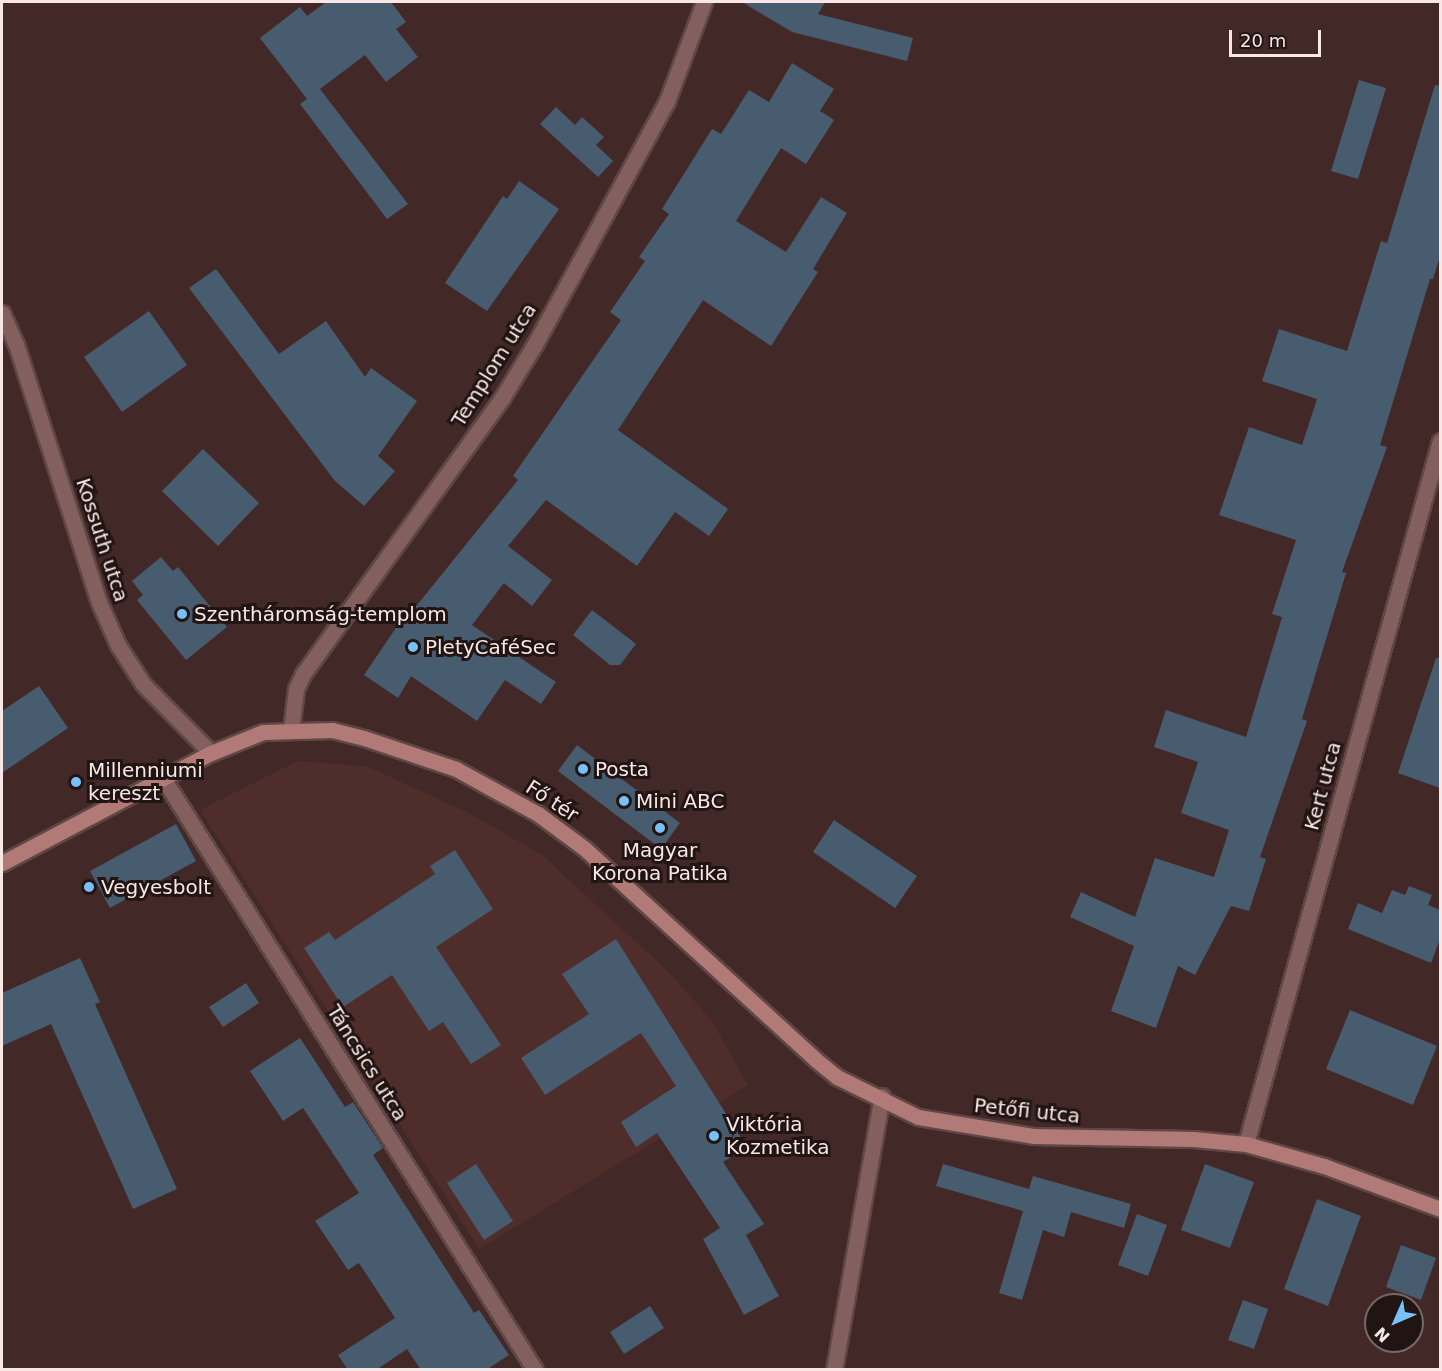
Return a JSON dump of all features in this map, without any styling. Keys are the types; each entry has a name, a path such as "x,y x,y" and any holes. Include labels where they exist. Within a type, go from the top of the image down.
{"main road":[{"name":"Fő tér","path":"2,863 211,753 263,732 332,730 407,750 456,769 538,814 584,848 816,1060 837,1077 882,1096"},
{"name":"Petőfi utca","path":"882,1096 918,1117 1034,1136 1193,1138 1246,1144 1324,1166 1440,1209"}],"street":[{"name":"Templom utca","path":"291,730 296,689 303,674 502,398 536,344 668,101 704,2"},
{"name":"Kossuth utca","path":"2,313 16,344 99,602 118,645 143,684 211,753"},
{"name":"Kert utca","path":"1246,1144 1435,477 1440,441"},
{"name":"Táncsics utca","path":"163,778 535,1370"},
{"path":"834,1370 882,1096"}],"shaded area":[{"path":"298,761 366,766 471,814 542,855 670,973 712,1021 748,1085 479,1249 200,810"}],"building":[{"path":"326,2 391,2 406,22 396,29 418,57 386,82 365,55 320,89 408,204 387,219 300,104 307,99 260,38 300,7 307,16"},
{"path":"742,2 825,2 818,14 913,38 907,61 792,32"},
{"path":"792,63 834,89 820,111 834,120 806,164 781,148 736,221 786,252 821,197 847,213 813,269 818,272 771,346 703,300 618,430 728,509 709,536 675,512 637,566 546,500 508,546 552,580 532,606 504,583 472,625 556,682 541,704 505,680 477,721 411,676 398,698 364,675 402,619 405,620 518,480 513,476 621,320 610,312 645,261 639,257 669,214 662,209 712,129 721,134 749,90 769,102"},
{"path":"1359,80 1386,88 1358,179 1331,171"},
{"path":"1435,85 1440,86 1440,256 1433,279 1430,279 1380,445 1387,447 1342,572 1346,573 1302,719 1307,721 1260,857 1266,859 1249,911 1231,906 1195,975 1178,966 1156,1028 1111,1011 1134,946 1070,917 1081,892 1135,917 1155,858 1214,877 1229,830 1181,813 1198,762 1154,747 1166,710 1246,737 1282,617 1272,614 1296,540 1219,515 1249,427 1302,445 1317,399 1262,381 1279,329 1347,351 1381,241 1387,243"},
{"path":"556,107 575,125 582,117 604,137 596,145 613,161 598,177 540,124"},
{"path":"519,181 559,209 487,311 445,283 503,196 507,199"},
{"path":"216,269 279,354 326,321 365,377 371,368 417,401 378,456 395,471 364,506 335,481 189,288"},
{"path":"149,311 187,365 122,412 84,357"},
{"path":"203,449 259,503 218,546 162,491"},
{"name":"Szentháromság-templom","path":"161,557 173,571 178,567 227,627 186,660 137,600 143,595 132,581"},
{"path":"592,610 636,644 620,665 610,665 573,635"},
{"path":"1436,658 1440,658 1440,788 1398,773"},
{"path":"39,686 68,728 2,773 2,711"},
{"path":"577,745 680,823 661,849 558,771"},
{"path":"834,820 917,876 895,908 813,852"},
{"path":"176,824 196,861 110,908 90,871"},
{"path":"455,850 493,909 436,947 501,1045 471,1064 443,1022 429,1031 392,975 343,1007 304,948 329,932 335,940 435,874 430,866"},
{"path":"1409,886 1432,895 1428,905 1440,910 1440,939 1431,963 1348,929 1358,903 1382,913 1392,890 1405,895"},
{"path":"616,939 747,1147 723,1162 764,1224 746,1235 779,1296 744,1315 703,1239 720,1228 657,1133 636,1147 621,1122 676,1086 641,1033 545,1095 521,1058 589,1014 562,974"},
{"path":"80,958 100,1002 95,1004 177,1189 133,1209 51,1024 2,1046 2,993"},
{"path":"246,983 259,1003 223,1027 209,1007"},
{"path":"1350,1010 1437,1046 1413,1105 1326,1069"},
{"path":"300,1038 345,1107 353,1102 383,1148 373,1155 474,1313 479,1310 509,1355 486,1370 421,1370 407,1349 376,1370 348,1370 338,1355 395,1318 359,1263 348,1270 315,1221 359,1193 303,1108 283,1121 250,1071"},
{"path":"476,1164 513,1221 484,1240 447,1183"},
{"path":"943,1164 1029,1189 1033,1176 1131,1204 1124,1228 1071,1212 1064,1237 1043,1230 1022,1300 999,1293 1023,1211 936,1186"},
{"path":"1205,1164 1254,1182 1230,1248 1181,1230"},
{"path":"1317,1199 1361,1216 1328,1306 1284,1289"},
{"path":"1137,1214 1167,1225 1148,1276 1118,1265"},
{"path":"1401,1245 1436,1258 1424,1293 1402,1293 1386,1287"},
{"path":"1243,1300 1268,1309 1254,1349 1228,1340"},
{"path":"650,1306 664,1328 624,1354 610,1332"}],"place":[{"name":"Szentháromság-templom","path":"182,614"},
{"name":"PletyCaféSec","path":"413,647"},
{"name":"Posta","path":"583,769"},
{"name":"Millenniumi kereszt","path":"76,782"},
{"name":"Mini ABC","path":"624,801"},
{"name":"Magyar Korona Patika","path":"660,828"},
{"name":"Vegyesbolt","path":"89,887"},
{"name":"Viktória Kozmetika","path":"714,1136"}]}
